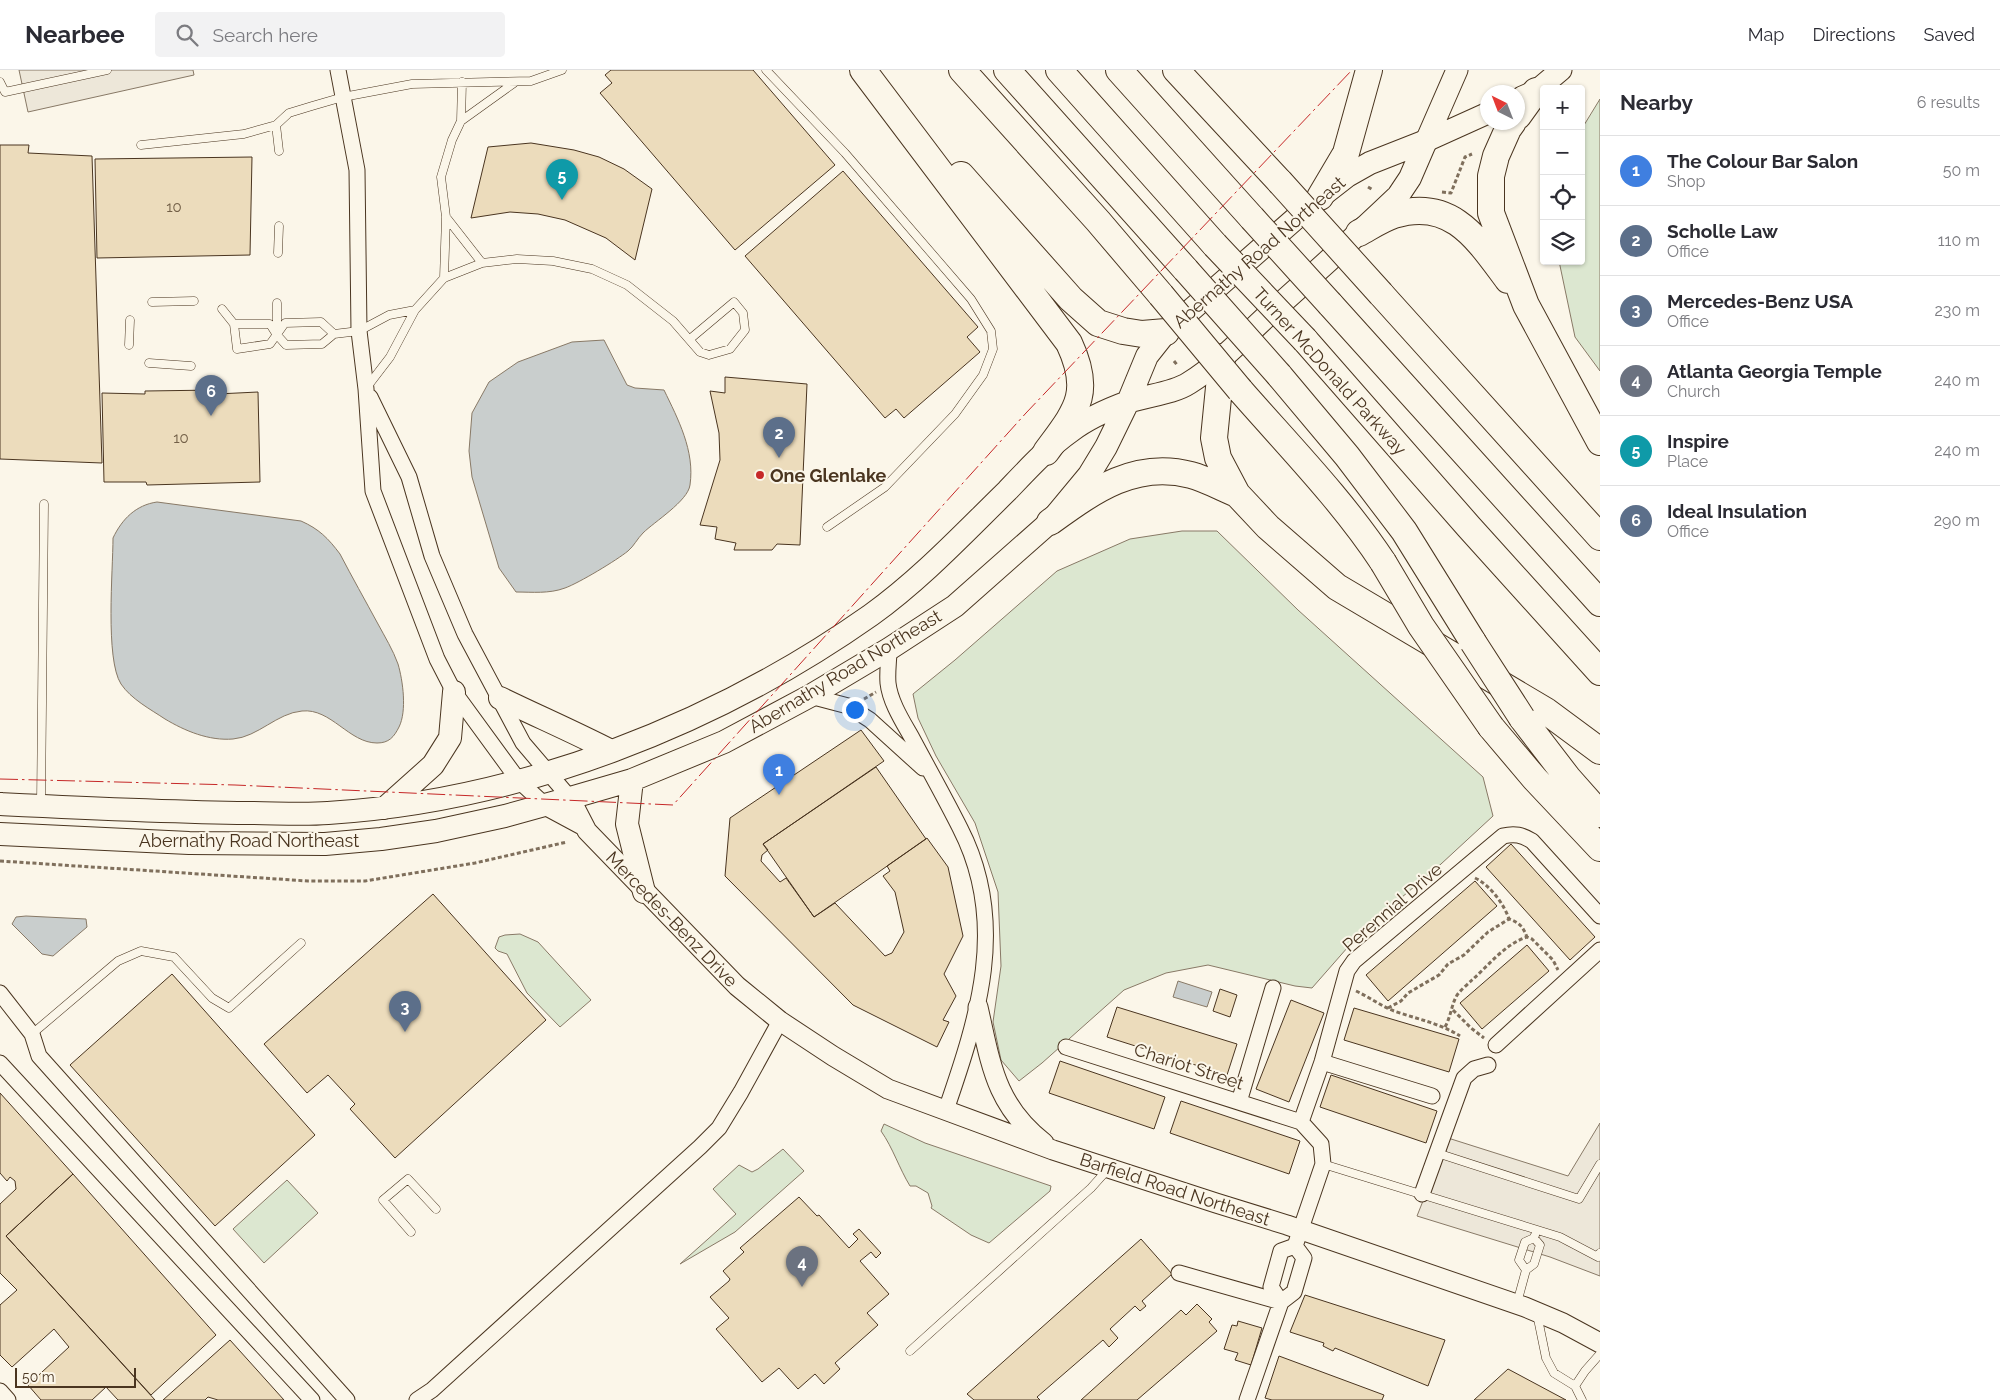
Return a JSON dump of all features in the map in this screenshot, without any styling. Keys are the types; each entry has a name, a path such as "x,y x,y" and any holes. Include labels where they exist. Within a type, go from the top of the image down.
{"highway":[{"path":"862,70 1072,350 1080,373 1078,404 1046,452"},
{"path":"867,70 1072,300 1098,324 1142,334 1166,332"},
{"path":"962,70 1092,213 1240,390 1327,488 1383,562 1426,633 1491,727 1535,779 1600,848"},
{"path":"1007,70 1279,375 1347,456 1404,531 1472,642 1522,718 1568,778 1600,814"},
{"name":"Turner McDonald Parkway","path":"1059,70 1215,245 1305,340 1469,528 1600,672"},
{"path":"1119,70 1600,603"},
{"path":"1176,70 1280,182 1600,537"},
{"path":"1320,197 1346,153 1369,70"},
{"path":"1509,130 1496,156 1491,176 1491,213 1526,305 1600,442"},
{"path":"1359,233 1393,216 1415,211 1438,213 1453,219 1478,240 1526,305"},
{"path":"1222,357 1214,438 1218,458 1237,494 1268,527 1337,588 1546,711 1600,751"},
{"path":"1050,522 1090,493 1123,478 1148,471 1169,471 1192,475 1237,494"}],"main road":[{"name":"Abernathy Road Northeast","path":"0,804 247,813 324,813 385,808 430,801 547,773 611,751 712,709 752,688 833,640 913,583 1046,452 1072,430 1099,414 1128,402 1187,384 1222,357 1398,196 1410,178 1457,70"},
{"path":"1527,95 1561,70"},
{"name":"Abernathy Road Northeast","path":"0,834 189,843 325,844 381,839 436,831 504,816 570,798 632,780 724,742 810,696 889,649 955,606 1050,522 1089,475 1106,447 1128,402 1147,356 1166,332 1320,197 1347,176 1370,163 1480,116"},
{"path":"385,808 433,764 450,738 454,692"},
{"path":"500,698 611,751"},
{"path":"632,780 628,824 644,892"}],"street":[{"path":"338,70 357,170 359,332 366,389 373,491 437,660 454,692 519,781 544,805"},
{"path":"366,389 409,478 432,556 465,634 523,743 570,798"},
{"path":"889,649 888,684 898,713 961,830 974,859 982,888 986,919 986,950 978,1007 966,1051 946,1110"},
{"path":"810,696 848,706 870,720 932,776"},
{"name":"Mercedes-Benz Drive","path":"570,798 584,826 644,892 737,986 764,1009"},
{"name":"Mercedes-Benz Drive","path":"544,805 584,826"},
{"name":"Perennial Drive","path":"1301,1122 1322,1062 1347,971 1354,962 1503,836 1512,834 1522,835 1532,841 1600,916"},
{"path":"1496,1045 1600,950"},
{"path":"1239,1102 1273,988"},
{"path":"0,993 32,1034 39,1056 347,1400"},
{"path":"978,1007 988,1056 1001,1093 1023,1123 1053,1150"},
{"name":"Barfield Road Northeast","path":"764,1009 834,1056 888,1089 1298,1237 1516,1304 1563,1323 1600,1343"},
{"path":"417,1400 432,1390 719,1128 780,1021"},
{"name":"Chariot Street","path":"1066,1047 1301,1122"},
{"path":"1322,1062 1432,1096"},
{"path":"0,1063 312,1400"},
{"path":"1422,1194 1464,1078 1474,1069 1488,1065"},
{"path":"1281,1302 1271,1287 1281,1252 1298,1237 1323,1164 1321,1144 1301,1122"},
{"path":"1247,1400 1281,1302 1294,1292 1304,1258 1298,1237"},
{"path":"1179,1273 1281,1302"},
{"path":"0,1391 8,1400"}],"lane":[{"path":"0,82 5,92 107,70"},
{"path":"141,145 244,134 276,125 289,113 343,97 412,84 462,82 514,83 531,81 562,70"},
{"path":"766,70 845,153 971,299 991,332 993,349 983,375 956,414 885,487 827,527"},
{"path":"444,278 446,217 441,177 452,140 461,121 462,82"},
{"path":"461,121 514,83"},
{"path":"276,125 279,150"},
{"path":"446,217 482,263"},
{"path":"278,253 279,226"},
{"path":"366,389 390,357 415,310 444,278 482,263 517,259 553,261 592,269 628,285 673,321 700,352 709,355 730,349 745,330 742,313 734,302 690,339"},
{"path":"152,302 194,301"},
{"path":"277,335 278,303"},
{"path":"222,309 234,324 237,349 270,344 285,323 321,322 334,334"},
{"path":"234,324 270,324 286,345 322,344 334,334 359,332 389,315 415,310"},
{"path":"129,345 130,320"},
{"path":"149,363 191,366"},
{"path":"41,806 44,504"},
{"path":"32,1034 118,961 141,951 174,957 212,998 229,1008 301,943"},
{"path":"1437,1152 1580,1198 1600,1164"},
{"path":"1323,1164 1422,1194 1536,1234 1560,1237 1598,1257 1600,1253"},
{"path":"910,1352 1091,1188 1110,1168"},
{"path":"411,1232 384,1200 408,1178 436,1209"},
{"path":"1526,1270 1519,1260 1525,1242 1536,1234"},
{"path":"1516,1304 1526,1270 1534,1264 1540,1245 1536,1234"},
{"path":"1537,1312 1546,1358 1554,1373 1575,1386 1582,1400"},
{"path":"1575,1386 1600,1354"}],"path":[{"path":"1434,192 1451,193 1465,157 1472,154"},
{"path":"1368,187 1373,190"},
{"path":"1174,361 1178,366"},
{"path":"859,701 882,689"},
{"path":"0,861 308,881 365,881 474,863 567,842"},
{"path":"1465,868 1473,877 1484,882 1506,910 1509,919"},
{"path":"1509,919 1518,922 1528,937 1553,960 1560,975 1566,981"},
{"path":"1388,1008 1401,1001 1408,993 1439,975 1448,964 1464,955 1488,932 1509,919"},
{"path":"1445,1027 1453,1010 1456,996 1489,962 1520,939 1528,937"},
{"path":"1343,988 1358,992 1388,1008 1445,1027 1460,1036"},
{"path":"1453,1010 1471,1028 1496,1045"}],"green space":[{"path":"1600,99 1600,371 1575,337 1560,265 1585,265 1585,123"},
{"path":"1182,531 1217,531 1298,610 1483,777 1493,816 1441,864 1362,931 1312,988 1295,986 1208,965 1166,973 1124,990 1019,1081 1001,1060 993,1022 1001,966 998,892 975,823 936,756 918,718 913,694 1057,571 1130,539"},
{"path":"520,934 538,942 591,1000 560,1027 527,993 507,954 495,948 499,937"},
{"path":"884,1124 925,1143 1051,1186 1050,1191 989,1243 971,1235 931,1208 928,1193 916,1186 910,1186 881,1131"},
{"path":"783,1149 804,1171 735,1232 680,1264 736,1214 713,1189 739,1165 752,1172"},
{"path":"287,1180 318,1213 264,1263 233,1229"}],"shaded area":[{"path":"19,70 193,70 194,75 28,112"},
{"path":"604,340 627,385 635,388 664,390 680,424 688,448 691,472 688,491 677,504 643,533 628,551 598,571 559,590 516,592 499,568 472,477 469,451 472,413 489,382 518,362 572,342"},
{"path":"157,502 301,521 313,527 327,539 340,554 398,664 403,687 403,713 399,727 388,741 381,743 367,742 322,715 302,711 284,716 242,737 224,739 206,737 173,723 135,699 125,689 116,672 111,635 113,538 130,514 143,506"},
{"path":"16,917 86,919 87,927 53,956 42,954 12,924"},
{"path":"1178,981 1212,992 1207,1007 1173,997"},
{"path":"1600,1123 1600,1276 1550,1257 1417,1216 1448,1138 1568,1176"}],"building":[{"path":"611,70 753,70 835,165 735,250 600,93 612,83 605,75"},
{"path":"531,143 574,150 599,157 624,169 652,189 635,260 606,238 565,220 538,214 510,212 471,218 488,147"},
{"path":"0,145 29,145 28,153 92,156 102,463 0,459"},
{"path":"252,157 250,255 97,258 95,159"},
{"path":"843,171 978,327 967,337 980,352 904,418 896,409 885,418 745,256"},
{"name":"One Glenlake","path":"725,377 807,384 800,545 777,544 772,550 734,550 736,543 715,539 717,527 700,525 720,460 719,433 710,391 725,393"},
{"path":"216,390 217,394 258,392 260,482 147,485 146,482 104,482 102,393 145,394 145,391"},
{"path":"861,730 884,761 763,844 768,850 762,855 761,861 780,882 786,878 814,917 835,903 885,956 892,953 904,932 895,892 883,876 890,871 887,866 927,838 948,867 963,936 944,974 956,996 943,1020 949,1022 937,1047 853,1005 725,876 730,818"},
{"path":"876,767 926,839 814,917 763,844"},
{"path":"1511,844 1595,937 1570,960 1486,867"},
{"path":"1475,881 1497,906 1388,1001 1366,975"},
{"path":"433,894 546,1020 395,1158 350,1109 355,1104 328,1075 307,1093 264,1044"},
{"path":"1527,945 1549,971 1482,1029 1460,1003"},
{"path":"172,974 315,1135 215,1226 70,1065"},
{"path":"1220,989 1237,995 1230,1017 1213,1011"},
{"path":"1291,1000 1324,1013 1289,1102 1256,1089"},
{"path":"1117,1007 1237,1044 1227,1075 1107,1037"},
{"path":"1354,1008 1459,1039 1449,1072 1344,1040"},
{"path":"1060,1061 1165,1097 1154,1129 1049,1093"},
{"path":"1331,1075 1437,1111 1426,1143 1320,1107"},
{"path":"0,1093 73,1174 6,1236 155,1400 118,1400 106,1387 92,1400 41,1400 28,1385 69,1347 54,1329 12,1367 0,1355 0,1305 17,1290 0,1273 0,1204 16,1189 15,1181 10,1177 7,1181 0,1173"},
{"path":"1181,1101 1300,1141 1289,1174 1170,1133"},
{"path":"73,1174 216,1335 151,1395 6,1236"},
{"path":"799,1197 817,1216 819,1215 849,1248 858,1239 853,1234 859,1229 881,1253 876,1258 871,1252 860,1261 889,1294 867,1313 878,1325 835,1363 840,1369 824,1384 815,1374 798,1389 779,1368 762,1382 716,1329 729,1318 710,1297 729,1281 730,1279 723,1271 744,1252 740,1248"},
{"path":"1141,1239 1172,1274 1142,1301 1146,1306 1140,1311 1135,1306 1110,1329 1118,1338 1109,1347 1103,1340 1037,1397 1040,1400 974,1400 967,1394"},
{"path":"1305,1295 1445,1340 1428,1386 1335,1348 1333,1351 1323,1346 1324,1343 1290,1332"},
{"path":"1197,1304 1212,1319 1209,1322 1217,1331 1137,1400 1081,1400 1181,1310 1186,1315"},
{"path":"1238,1321 1262,1328 1251,1365 1235,1360 1238,1353 1224,1349 1232,1325 1237,1326"},
{"path":"230,1340 284,1400 218,1400 208,1397 205,1400 163,1400"},
{"path":"1279,1356 1384,1395 1382,1400 1272,1400 1265,1398"},
{"path":"1508,1369 1566,1400 1474,1400"}],"power":[{"path":"0,779 235,785 673,805 1026,413 1352,70"}],"place":[{"name":"Inspire","path":"562,200"},
{"name":"Ideal Insulation","path":"211,416"},
{"name":"Scholle Law","path":"779,458"},
{"name":"One Glenlake","path":"760,475"},
{"name":"The Colour Bar Salon","path":"779,795"},
{"name":"Mercedes-Benz USA","path":"405,1032"},
{"name":"Atlanta Georgia Temple","path":"802,1287"}]}
